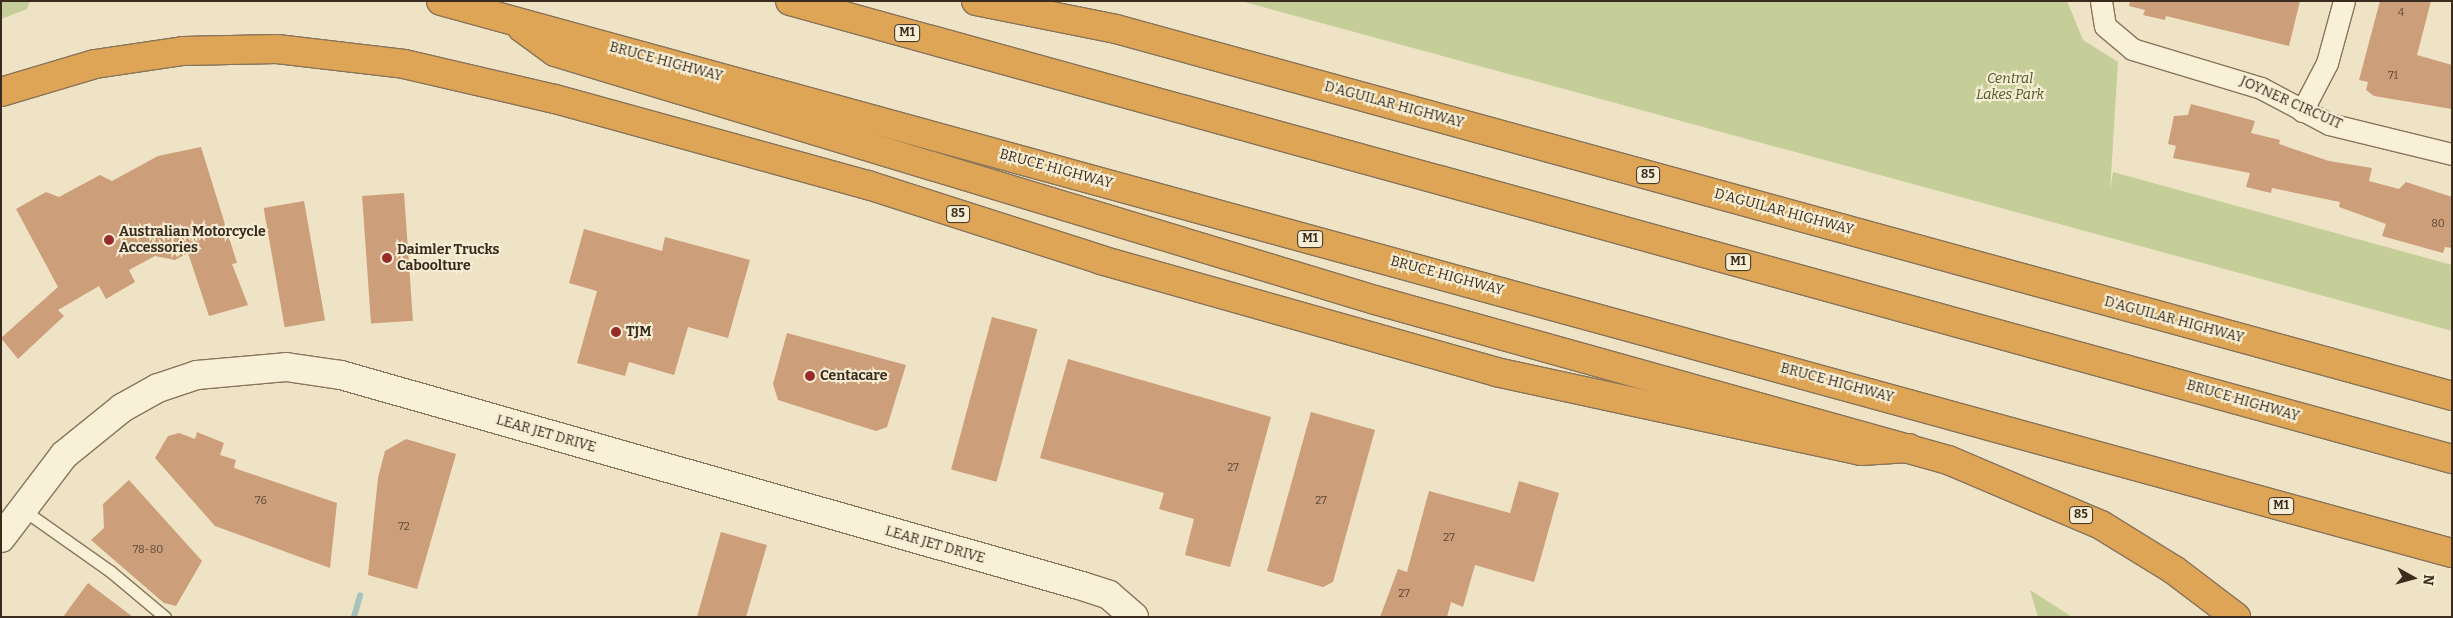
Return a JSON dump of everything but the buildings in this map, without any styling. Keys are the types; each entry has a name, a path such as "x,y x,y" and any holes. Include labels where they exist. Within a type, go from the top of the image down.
{"highway":[{"name":"BRUCE HIGHWAY","path":"441,1 509,18 2452,553"},
{"name":"BRUCE HIGHWAY","path":"790,1 2452,459"},
{"path":"976,1 1116,29"},
{"name":"85","path":"1038,1 1085,14 1116,29"},
{"path":"509,18 555,52 1376,300 1909,448"},
{"name":"D'AGUILAR HIGHWAY","path":"1116,29 2452,396"},
{"name":"85","path":"1,92 94,64 183,51 277,49 404,64 555,100 858,183 1101,260 1496,372 1861,451 1909,448 1998,478 2101,525 2174,570 2236,617"}],"street":[{"name":"JOYNER CIRCUIT","path":"2101,1 2105,26 2122,45 2246,82 2329,124 2452,154"},
{"path":"2302,110 2327,63 2344,1"},
{"name":"LEAR JET DRIVE","path":"1,538 22,509 77,442 141,396 219,371 292,368 341,375 1100,591 1117,600 1134,617"}],"lane":[{"path":"22,509 104,566 165,617"}],"green space":[{"path":"1,1 30,1 27,9 1,19"},
{"name":"Central Lakes Park","path":"1241,1 2067,1 2083,40 2118,62 2110,192 2113,172 2452,265 2452,331"},
{"path":"2030,590 2072,617 2038,617"}],"waterway":[{"path":"354,617 360,596"}],"place":[{"name":"Australian Motorcycle Accessories","path":"109,240"},
{"name":"Daimler Trucks Caboolture","path":"387,258"},
{"name":"TJM","path":"616,332"},
{"name":"Centacare","path":"810,376"}]}
